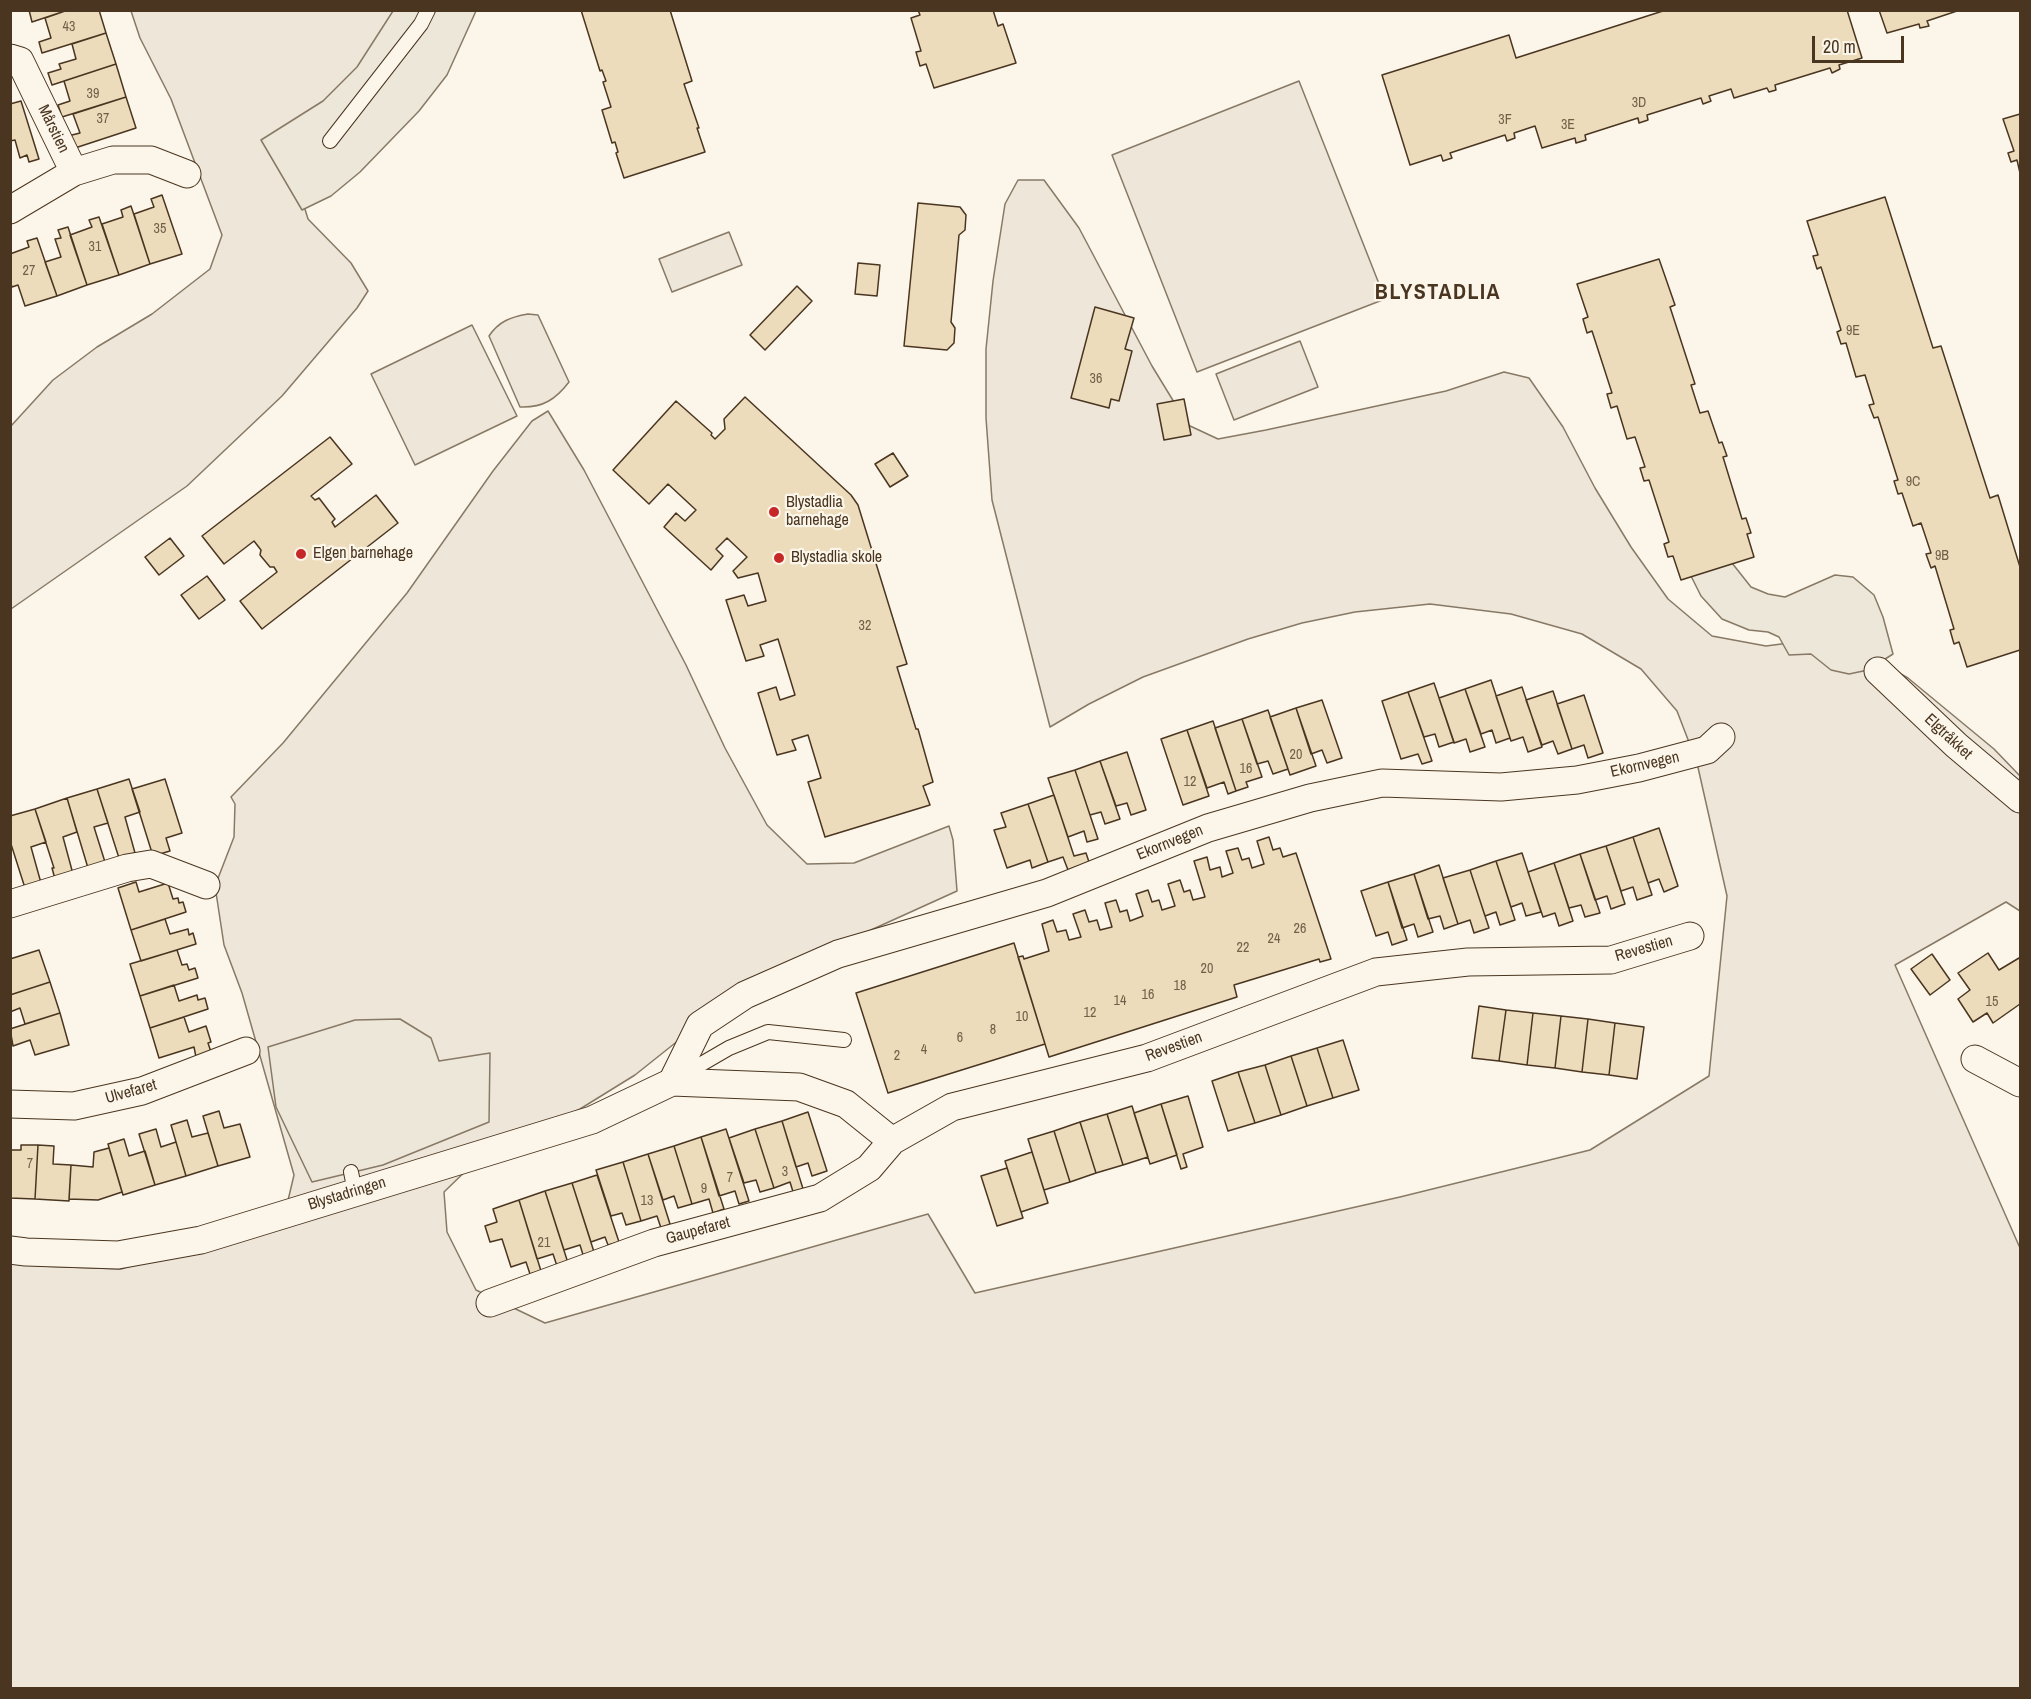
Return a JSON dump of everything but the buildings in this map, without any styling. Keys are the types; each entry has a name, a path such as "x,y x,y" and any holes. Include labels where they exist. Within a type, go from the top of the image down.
{"street":[{"name":"Mårstien","path":"10,58 20,62 74,172 10,210"},
{"path":"74,172 113,160 151,160 187,174"},
{"name":"Elgtråkket","path":"1878,671 1956,745 2020,800"},
{"name":"Ekornvegen","path":"672,1082 700,1025 745,995 838,954 1047,893 1208,828 1310,798 1382,783 1501,787 1577,780 1639,768 1707,750 1720,737"},
{"path":"10,904 127,868 151,864 206,885"},
{"name":"Revestien","path":"892,1141 952,1107 1146,1058 1376,972 1468,962 1611,960 1690,936"},
{"name":"Ulvefaret","path":"10,1104 74,1106 142,1090 246,1051"},
{"path":"1975,1059 2020,1083"},
{"path":"672,1082 799,1087 846,1104 892,1141"},
{"name":"Blystadringen","path":"10,1250 118,1255 201,1240 353,1182 592,1120 672,1082"},
{"name":"Gaupefaret","path":"490,1304 654,1243 820,1198 869,1168 892,1141"}],"lane":[{"path":"330,141 421,24 428,10"},
{"path":"672,1082 729,1048 768,1032 844,1040"}],"shaded area":[{"path":"131,11 405,11 297,183 308,219 351,263 368,291 357,308 282,396 187,486 11,609 11,426 53,380 97,347 152,314 210,269 222,235 171,99 140,38"},
{"path":"393,11 476,11 447,75 419,111 360,172 331,196 302,210 261,140 323,101 357,67"},
{"path":"1299,81 1385,299 1197,372 1112,155"},
{"path":"1018,180 1044,180 1079,228 1152,366 1188,425 1218,439 1446,391 1504,372 1529,378 1563,427 1595,488 1631,547 1668,599 1712,636 1766,646 1835,637 1908,678 1994,749 2020,776 2020,911 2006,902 1895,965 2020,1248 2020,1688 11,1688 10,1261 39,1266 121,1269 285,1213 294,1175 242,993 224,945 215,886 234,837 235,804 231,797 283,743 407,593 493,471 532,421 548,411 584,470 686,665 725,748 767,825 807,864 854,863 949,826 953,840 957,891 818,954 689,1032 635,1075 580,1109 477,1160 444,1192 447,1232 476,1290 545,1323 928,1214 975,1293 1400,1197 1590,1150 1709,1076 1727,896 1697,763 1677,711 1641,669 1582,634 1511,614 1430,604 1355,612 1302,623 1248,639 1143,677 1050,727 992,500 986,418 986,349 993,281 1005,204"},
{"path":"729,232 742,265 672,292 659,259"},
{"path":"528,314 538,315 569,382 548,401 536,406 520,407 489,336 506,320"},
{"path":"472,325 517,416 415,465 371,374"},
{"path":"1300,341 1318,387 1234,420 1216,374"},
{"path":"1732,563 1751,587 1768,594 1785,597 1835,575 1853,577 1874,595 1883,617 1893,654 1868,670 1849,674 1831,670 1811,654 1789,655 1779,637 1768,632 1749,630 1722,619 1701,596 1690,574"},
{"path":"400,1019 431,1038 439,1061 490,1053 489,1122 383,1165 312,1182 276,1107 268,1047 355,1020"}],"place":[{"name":"Blystadlia barnehage","path":"774,512"},
{"name":"Elgen barnehage","path":"301,554"},
{"name":"Blystadlia skole","path":"779,558"}],"district":[{"name":"BLYSTADLIA","path":"1438,293"}]}
